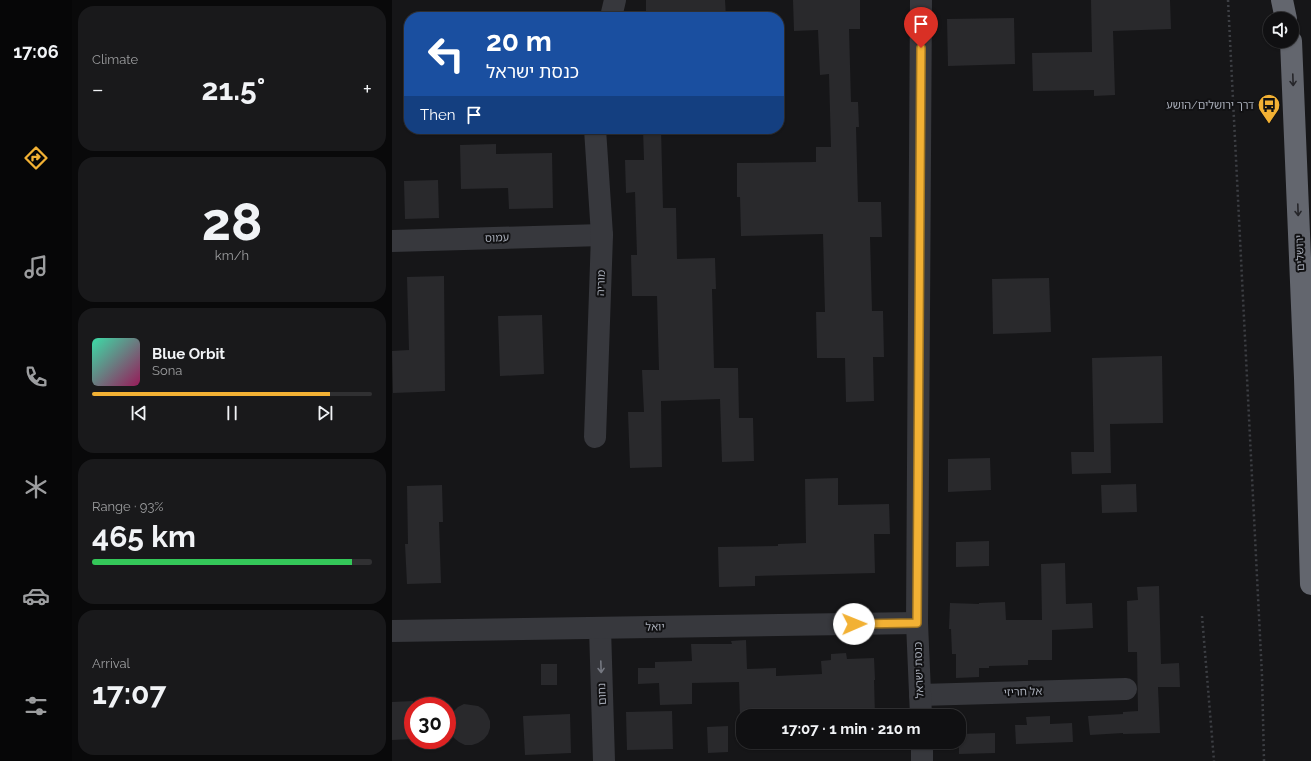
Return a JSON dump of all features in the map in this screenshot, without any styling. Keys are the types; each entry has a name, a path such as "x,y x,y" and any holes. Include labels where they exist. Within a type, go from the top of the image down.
{"highway":[{"path":"1282,0 1285,12"},
{"path":"1290,0 1290,12"},
{"name":"ירושלים","path":"1291,48 1306,378 1311,584"}],"street":[{"path":"612,12 615,0"},
{"name":"כנסת ישראל","path":"920,706 917,623 921,0"},
{"name":"מוריה","path":"595,134 602,235 595,437"},
{"name":"עמוס","path":"392,241 602,235"},
{"name":"יואל","path":"392,631 917,623"},
{"name":"נחום","path":"600,628 604,761"},
{"name":"אל חריזי","path":"920,706 1126,689"},
{"path":"922,749 922,761"}],"path":[{"path":"1228,0 1262,676 1264,761"},
{"path":"1202,616 1214,761"}],"building":[{"path":"646,0 725,0 726,12 646,12"},
{"path":"793,0 860,0 860,29 849,29 851,102 858,102 859,127 856,127 858,202 881,202 882,237 870,237 872,311 883,311 884,357 873,357 874,401 846,402 845,358 817,358 816,312 825,312 823,234 741,236 740,197 737,197 737,163 816,162 816,147 831,147 829,74 820,75 818,30 794,31"},
{"path":"1091,0 1170,0 1171,29 1113,31 1115,95 1094,96 1094,90 1033,91 1032,53 1092,52"},
{"path":"1014,18 1015,64 948,66 947,19"},
{"path":"643,134 661,134 663,208 676,208 677,259 715,258 716,289 712,289 714,368 738,368 739,418 753,418 754,461 722,462 720,399 661,401 662,467 630,468 628,412 644,412 642,370 659,370 657,296 632,296 631,255 637,255 635,192 626,193 625,160 644,160"},
{"path":"496,144 496,154 552,153 553,208 509,209 508,188 461,189 460,145"},
{"path":"438,180 439,218 405,219 404,181"},
{"path":"444,276 445,391 393,393 392,351 409,350 407,277"},
{"path":"1049,278 1051,332 993,334 992,279"},
{"path":"542,315 544,374 500,376 498,316"},
{"path":"1162,356 1163,423 1110,424 1111,473 1072,474 1071,452 1094,452 1092,358"},
{"path":"990,458 991,490 948,492 948,459"},
{"path":"838,478 838,505 889,504 890,534 874,534 875,573 755,576 755,586 719,587 718,547 778,546 778,544 806,543 805,479"},
{"path":"1136,484 1137,512 1102,513 1101,485"},
{"path":"442,485 443,522 439,522 441,583 407,584 405,544 408,544 407,486"},
{"path":"989,541 989,566 956,567 956,542"},
{"path":"1065,563 1066,604 1092,603 1093,628 1052,630 1052,660 1028,660 1028,665 989,666 989,668 979,668 979,677 956,678 956,654 952,654 951,629 949,629 950,603 979,604 1005,602 1006,620 1042,620 1041,564"},
{"path":"1159,586 1161,664 1179,663 1180,687 1158,687 1160,733 1090,735 1088,716 1123,714 1123,712 1138,711 1137,652 1128,652 1127,601 1138,600 1137,587"},
{"path":"746,640 747,669 776,668 776,676 822,674 821,661 831,660 831,654 846,653 847,659 874,658 875,709 740,709 739,682 692,683 692,704 660,705 659,683 638,684 638,668 655,668 655,662 692,661 691,644 732,644 731,641"},
{"path":"541,664 557,664 557,685 541,685"},
{"path":"404,701 404,739 392,740 392,702"},
{"path":"464,704 478,706 483,709 490,721 488,734 484,739 472,745 465,745 456,740 456,709"},
{"path":"672,711 673,749 627,750 626,712"},
{"path":"570,714 571,753 525,755 523,716"},
{"path":"1050,716 1050,724 1072,723 1073,742 1016,744 1015,725 1027,725 1026,717"},
{"path":"728,726 728,752 708,753 707,727"},
{"path":"995,733 995,753 959,754 959,749 966,749 966,734"}],"place":[{"name":"דרך ירושלים/הושע","path":"1269,124"}],"route":[{"path":"854,624 917,623 921,48"}]}
